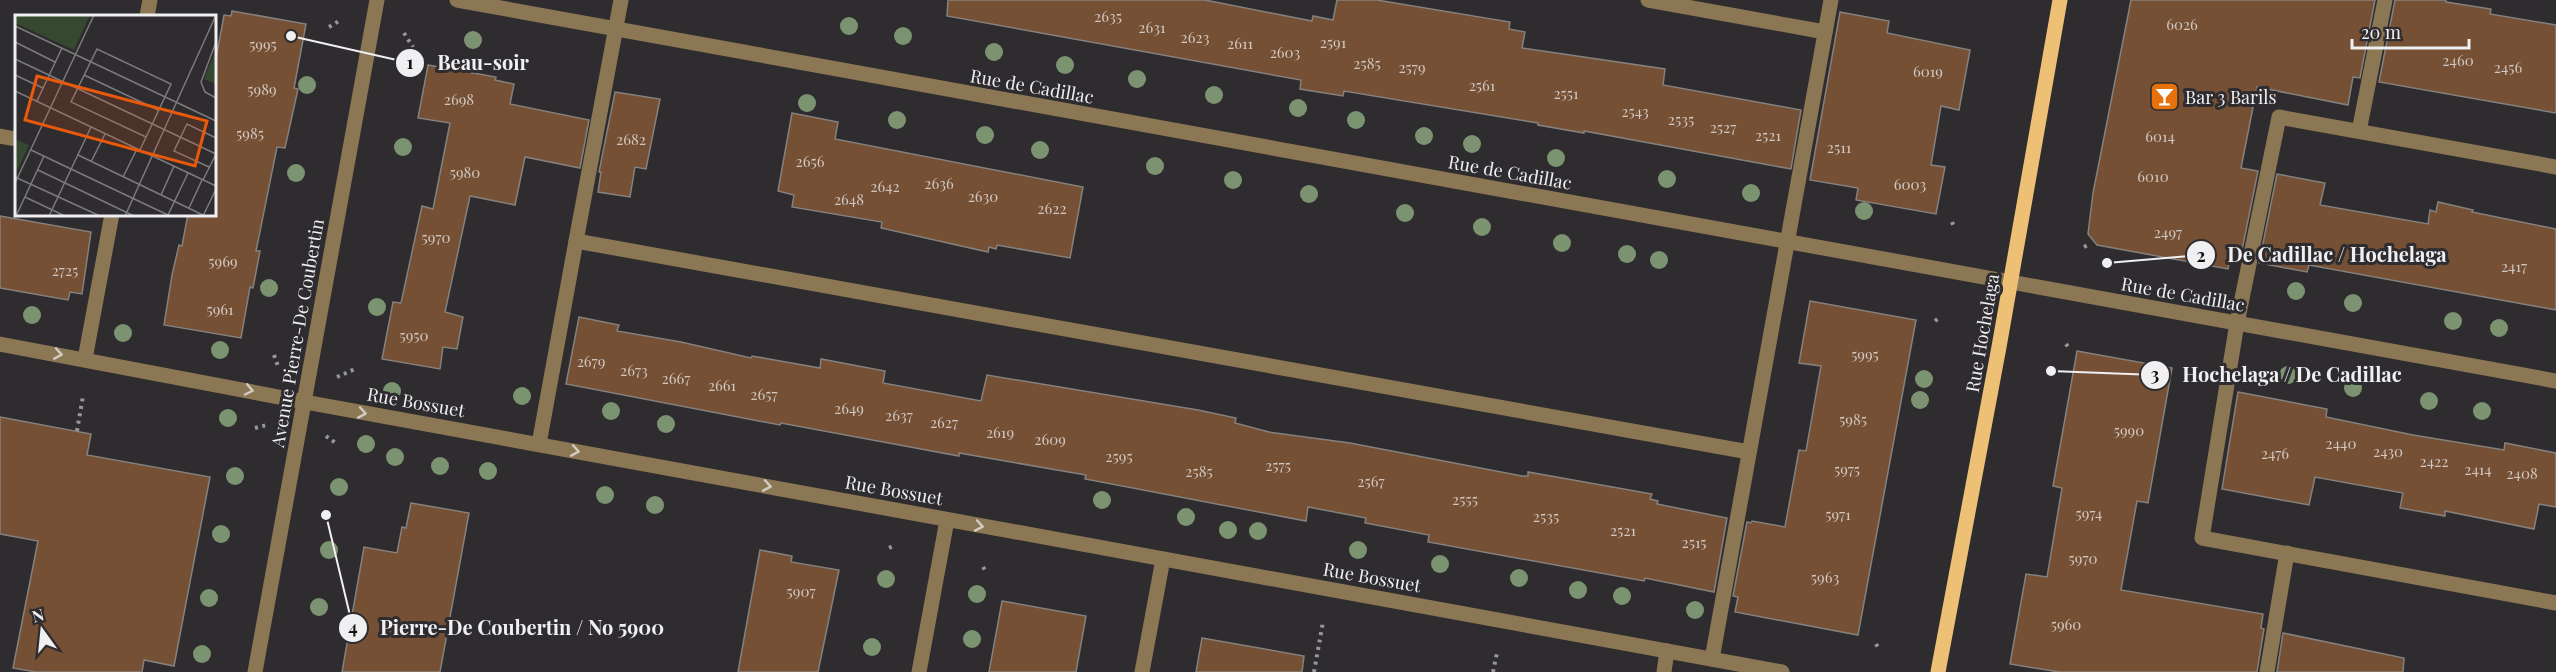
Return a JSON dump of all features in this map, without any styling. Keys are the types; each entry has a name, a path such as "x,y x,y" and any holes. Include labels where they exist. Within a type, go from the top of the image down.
{"main road":[{"name":"Rue Hochelaga","path":"1938,672 2011,283 2060,0"}],"street":[{"path":"147,15 150,0"},
{"name":"Avenue Pierre-De Coubertin","path":"255,672 377,0"},
{"name":"Rue de Cadillac","path":"457,0 2556,381"},
{"path":"539,444 621,0"},
{"path":"1648,0 1825,33"},
{"path":"1712,659 1831,0"},
{"path":"2359,131 2385,0"},
{"path":"2556,167 2279,117 2237,323 2202,538 2556,603"},
{"path":"0,136 15,139"},
{"path":"85,359 112,216"},
{"path":"576,241 1749,452"},
{"name":"Rue Bossuet","path":"0,344 305,402 1782,672"},
{"path":"919,672 947,520"},
{"path":"2267,672 2287,553"},
{"path":"1142,672 1163,559"},
{"path":"1664,672 1667,651"}],"path":[{"path":"329,27 339,21"},
{"path":"405,33 413,47"},
{"path":"1952,222 1954,227"},
{"path":"274,355 279,369"},
{"path":"336,378 355,369"},
{"path":"77,431 83,396"},
{"path":"255,428 267,425"},
{"path":"325,435 337,444"},
{"path":"1314,672 1323,622"},
{"path":"1493,672 1497,653"}],"building":[{"path":"948,0 1205,0 1312,21 1313,16 1333,20 1337,0 1377,0 1510,22 1509,29 1525,32 1522,48 1665,69 1663,85 1801,110 1791,169 1584,131 1584,133 1538,125 1538,123 1344,91 1343,96 1300,89 1301,80 947,16"},
{"path":"2131,0 2375,0 2360,78 2353,77 2348,105 2257,87 2241,168 2258,171 2240,260 2230,258 2228,269 2097,245 2088,234 2093,193"},
{"path":"2395,0 2446,0 2446,2 2491,9 2490,14 2556,25 2556,113 2379,82"},
{"path":"232,11 306,24 294,88 298,89 285,148 277,147 256,251 260,251 253,288 250,287 241,338 164,325 172,275 179,245 182,246 188,216 216,216 216,59 224,15 231,16"},
{"path":"1840,12 1889,21 1887,33 1970,50 1959,110 1941,106 1931,165 1945,167 1936,214 1856,200 1858,188 1810,180"},
{"path":"428,65 496,77 495,80 514,84 510,104 589,120 580,168 525,157 515,205 470,196 445,312 463,317 457,349 443,347 440,369 382,359 393,302 401,303 422,206 433,209 450,123 418,118"},
{"path":"615,92 660,99 646,169 635,167 630,197 598,192 601,172 599,172"},
{"path":"792,113 838,122 835,139 1083,187 1070,258 997,245 996,249 989,247 988,252 881,228 882,222 792,207 794,195 778,191"},
{"path":"2277,174 2325,183 2320,205 2428,224 2430,210 2436,212 2438,202 2473,210 2472,212 2556,229 2556,310 2309,265 2307,272 2259,263"},
{"path":"0,216 91,232 82,294 70,292 68,300 0,288"},
{"path":"1810,301 1916,320 1858,635 1735,612 1738,597 1733,596 1747,522 1785,527 1799,450 1806,451 1821,366 1799,363"},
{"path":"579,317 619,325 617,331 681,342 751,358 752,356 820,368 821,359 885,371 883,383 981,401 987,375 1198,410 1236,418 1235,423 1269,432 1350,443 1522,476 1528,476 1528,472 1652,494 1650,499 1658,501 1657,504 1727,518 1714,592 1645,578 1644,581 1428,542 1429,535 1365,523 1366,518 1308,507 1306,521 1085,479 1086,475 959,453 959,456 781,423 780,425 566,384"},
{"path":"2077,351 2172,368 2148,503 2137,501 2121,590 2263,614 2261,628 2264,629 2257,672 2059,672 2010,664 2026,574 2047,577 2062,488 2053,486"},
{"path":"2238,392 2327,409 2326,417 2413,435 2504,450 2505,443 2556,453 2556,507 2539,504 2534,529 2445,511 2445,516 2400,508 2403,493 2315,477 2309,505 2222,489"},
{"path":"0,417 91,434 87,455 210,477 174,666 144,660 142,672 36,672 13,668 38,541 0,534"},
{"path":"411,503 469,513 440,672 342,672 364,547 397,553 402,527 406,528"},
{"path":"760,550 792,556 791,562 839,570 818,672 738,672"},
{"path":"1002,601 1086,616 1076,672 989,672"},
{"path":"2283,633 2404,658 2403,672 2277,672"},
{"path":"1202,638 1304,656 1302,672 1196,672"}],"place":[{"name":"Beau-soir","path":"291,36"},
{"name":"Bar 3 Barils","path":"2164,97"},
{"name":"De Cadillac / Hochelaga","path":"2107,263"},
{"name":"Hochelaga / De Cadillac","path":"2051,371"},
{"name":"Pierre-De Coubertin / No 5900","path":"326,515"}]}
